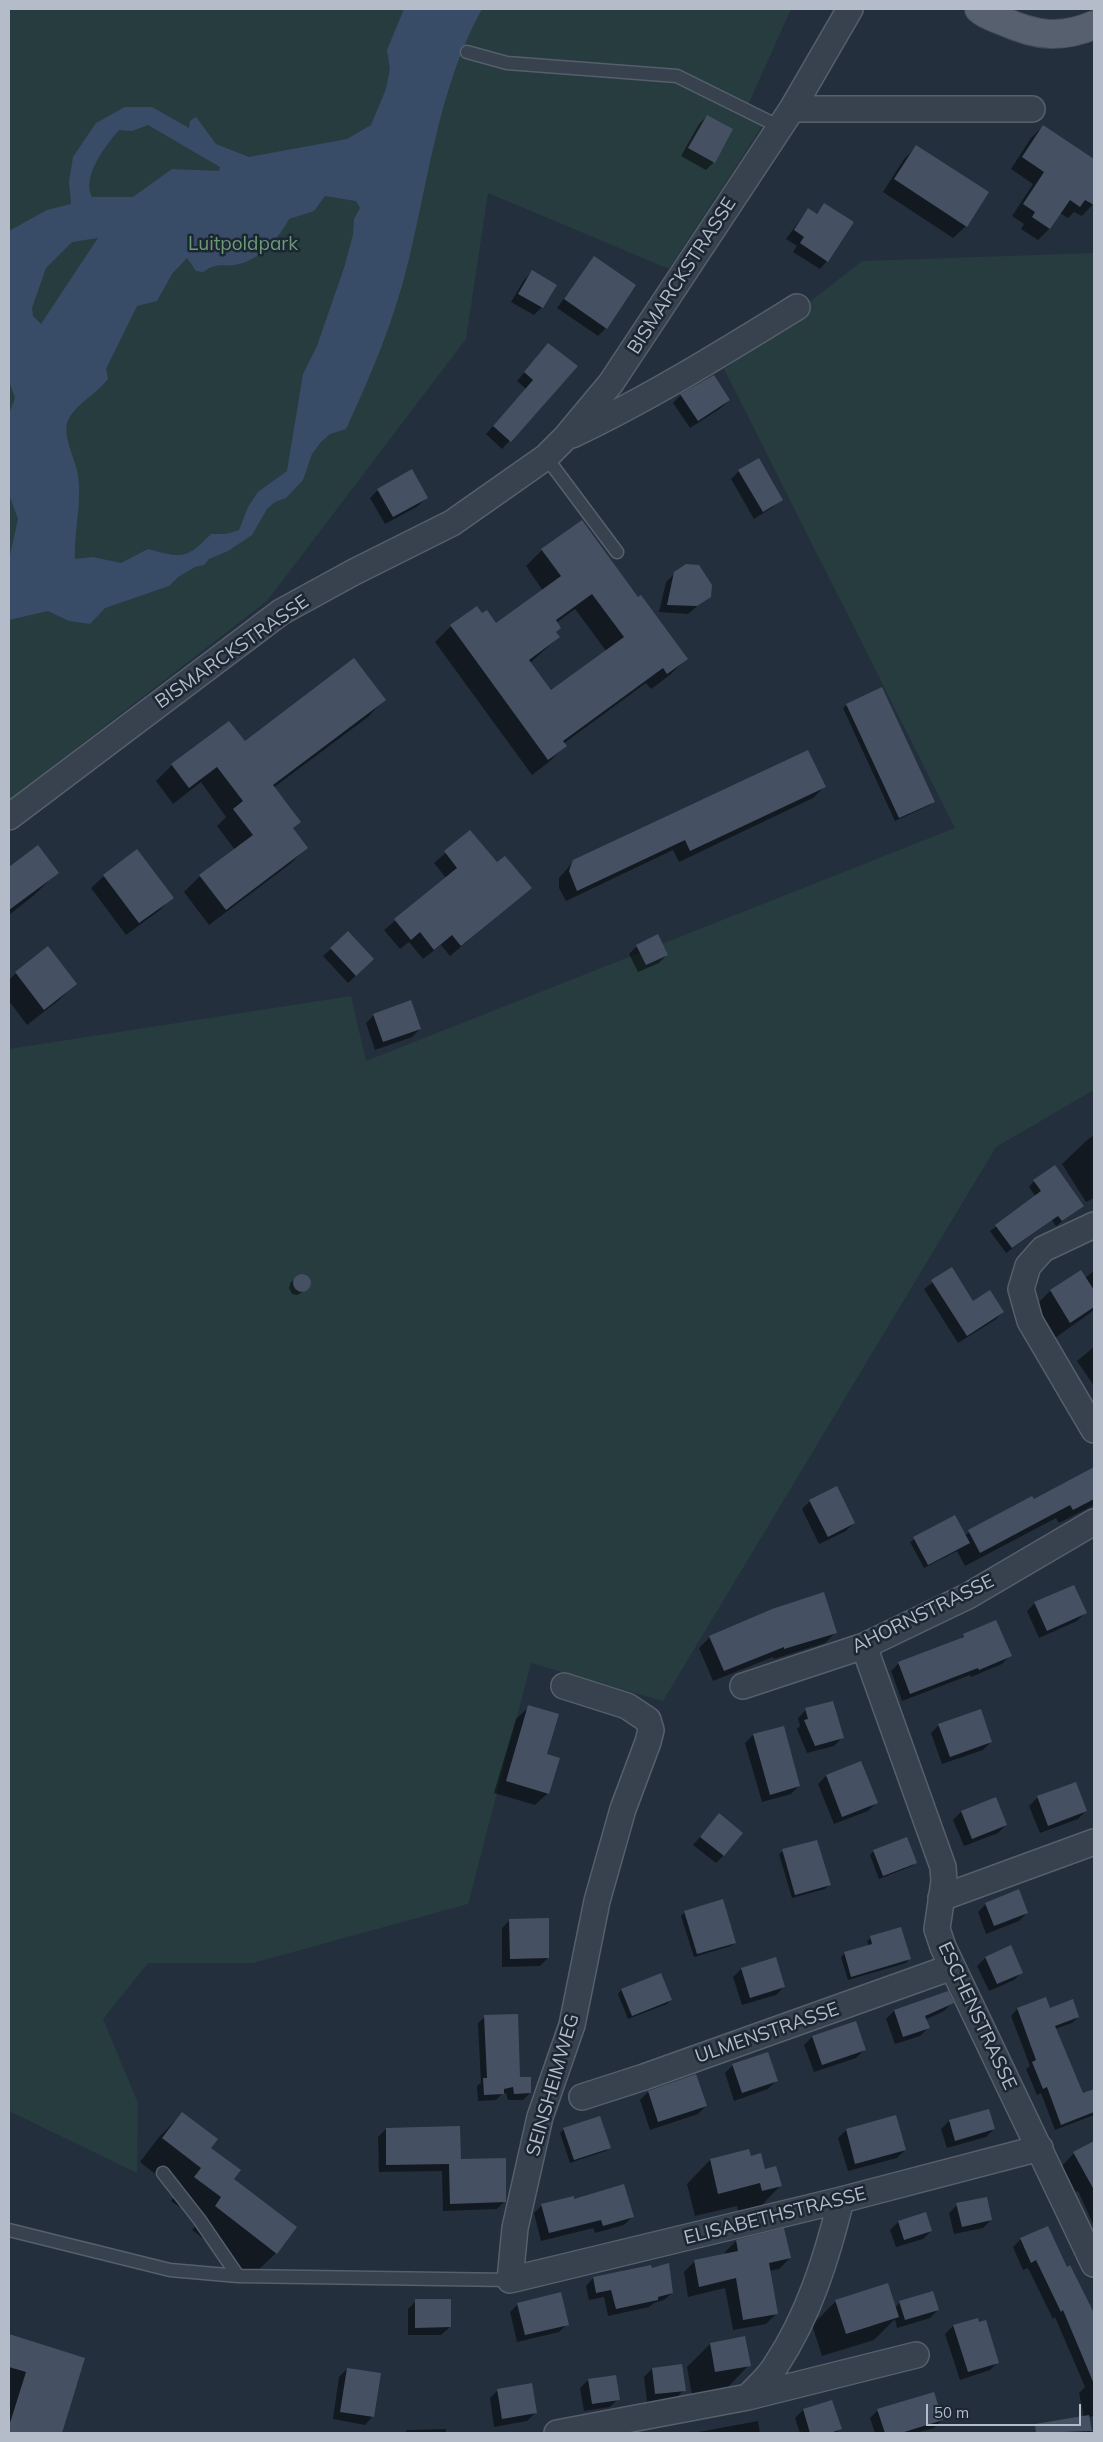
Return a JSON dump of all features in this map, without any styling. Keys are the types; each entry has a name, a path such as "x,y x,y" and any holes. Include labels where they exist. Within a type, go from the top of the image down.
{"main road":[{"path":"979,9 1016,27 1040,35 1068,33 1094,25"}],"street":[{"name":"BISMARCKSTRASSE","path":"9,817 281,612 354,572 452,523 546,457 565,438 611,383 786,118 850,9"},
{"path":"786,118 1032,109"},
{"name":"BISMARCKSTRASSE","path":"565,438 626,409 797,307"},
{"path":"1094,1225 1043,1249 1028,1266 1020,1289 1030,1321 1094,1430"},
{"name":"AHORNSTRASSE","path":"743,1686 864,1646 968,1596 1094,1522"},
{"name":"ESCHENSTRASSE","path":"864,1646 943,1867 944,1881 936,1929 952,1967 1094,2264"},
{"name":"SEINSHEIMWEG","path":"510,2280 515,2228 540,2117 572,2025 597,1901 623,1809 651,1730 648,1720 639,1712 564,1686"},
{"path":"941,1898 1094,1842"},
{"name":"ULMENSTRASSE","path":"582,2097 644,2077 952,1967"},
{"name":"ELISABETHSTRASSE","path":"510,2280 841,2200 1040,2148"},
{"path":"748,2397 775,2367 803,2316 830,2247 841,2200"},
{"path":"557,2433 748,2397 916,2355"}],"lane":[{"path":"467,52 507,63 677,76 786,118"},
{"path":"546,457 617,552"},
{"path":"163,2173 199,2219 238,2276"},
{"path":"9,2230 170,2270 238,2276 510,2280"}],"green space":[{"name":"Luitpoldpark","path":"9,9 791,9 748,105 770,114 669,269 488,193 466,339 267,601 9,800"},
{"path":"1094,253 1094,1090 996,1147 663,1701 531,1663 468,1904 253,1963 148,1963 103,2019 138,2103 137,2173 9,2111 9,1049 351,996 366,1061 955,828 724,369 862,261"}],"water":[{"path":"404,9 482,9 467,39 445,101 408,263 396,306 373,368 346,429 330,434 321,442 312,454 303,480 286,498 275,502 267,509 252,535 228,551 209,559 204,565 195,567 178,577 169,586 105,608 90,624 69,621 48,611 9,620 9,560 18,519 9,494 9,414 15,398 9,381 9,231 47,210 71,204 69,181 73,157 96,123 125,107 152,107 189,128 190,121 196,117 216,144 249,157 347,139 371,125 386,89 390,69 387,50","holes":["148,125 220,167 219,171 172,169 133,197 92,197 89,189 92,171 114,136 119,130 132,131","325,196 356,201 360,208 354,219 353,235 344,268 317,346 303,374 287,471 258,492 248,507 239,530 226,534 211,534 189,553 176,555 148,549 121,563 93,557 75,559 79,481 68,443 67,424 73,412 108,379 106,369 137,306 157,301 172,274 187,258 196,271 203,272 217,266 239,264 262,253 275,240 289,219 314,211","98,238 41,324 33,316 32,308 46,268 72,242"]}],"building":[{"path":"707,115 733,129 715,163 688,148"},
{"path":"1043,125 1094,159 1094,205 1085,200 1080,207 1070,200 1050,229 1032,217 1035,212 1023,204 1044,172 1022,157"},
{"path":"916,145 989,192 967,227 894,179"},
{"path":"824,203 854,222 828,262 800,243 804,237 794,230 808,208 817,214"},
{"path":"594,256 636,285 607,329 564,299"},
{"path":"532,270 557,285 543,308 518,294"},
{"path":"548,343 578,366 511,442 493,426 533,380 524,372"},
{"path":"714,375 730,400 698,421 680,394"},
{"path":"759,458 783,500 763,512 738,470"},
{"path":"412,469 428,498 393,517 377,489"},
{"path":"582,520 638,597 641,595 688,659 667,674 663,668 563,741 567,746 548,760 450,625 477,606 482,613 487,610 496,623 561,576 541,549","holes":["592,594 624,637 551,690 529,660 560,637 556,632 561,628 556,620"]},
{"path":"686,564 699,565 712,585 711,597 697,606 667,605 674,572"},
{"path":"354,658 386,700 273,785 301,822 293,828 308,848 226,910 199,875 253,835 233,809 243,801 217,767 189,788 171,764 229,721 245,741"},
{"path":"882,687 935,802 899,818 846,704"},
{"path":"808,750 826,787 690,851 685,840 577,891 569,871 573,860"},
{"path":"470,830 497,862 505,856 532,888 461,946 452,935 434,950 420,932 411,940 394,919 457,868 444,851"},
{"path":"38,845 59,873 9,910 9,867"},
{"path":"137,849 174,898 139,923 103,875"},
{"path":"348,931 374,959 356,976 330,948"},
{"path":"658,934 668,955 646,965 636,945"},
{"path":"48,946 77,984 44,1010 15,972"},
{"path":"411,1000 421,1029 383,1042 373,1014"},
{"path":"1055,1165 1084,1206 1062,1221 1058,1216 1012,1248 995,1225 1041,1191 1033,1180"},
{"path":"952,1267 973,1301 990,1290 1004,1312 967,1336 931,1280"},
{"path":"1081,1270 1094,1290 1094,1307 1070,1323 1050,1290"},
{"path":"298,1274 306,1274 311,1279 309,1290 298,1292 293,1287 293,1279"},
{"path":"1094,1467 1094,1499 1073,1510 1070,1505 980,1553 968,1530 1032,1496 1034,1499"},
{"path":"837,1486 855,1523 828,1537 809,1500"},
{"path":"955,1515 970,1543 928,1565 913,1537"},
{"path":"1074,1585 1087,1613 1047,1631 1034,1602"},
{"path":"824,1592 837,1633 784,1649 784,1647 724,1671 709,1636 772,1609"},
{"path":"996,1620 1012,1656 979,1670 978,1668 910,1694 898,1662 964,1637 963,1634"},
{"path":"833,1701 844,1738 815,1746 804,1720 808,1719 805,1708"},
{"path":"528,1705 559,1714 547,1754 560,1758 549,1794 506,1781"},
{"path":"981,1709 992,1742 950,1757 938,1724"},
{"path":"784,1726 800,1786 770,1795 753,1734"},
{"path":"861,1761 878,1803 842,1817 826,1775"},
{"path":"1076,1782 1087,1811 1048,1826 1037,1796"},
{"path":"996,1797 1007,1825 972,1839 961,1811"},
{"path":"719,1813 743,1833 724,1856 700,1837"},
{"path":"907,1837 917,1863 883,1876 873,1850"},
{"path":"817,1840 831,1885 795,1895 782,1849"},
{"path":"1019,1889 1028,1913 994,1926 985,1903"},
{"path":"723,1899 736,1943 697,1954 684,1911"},
{"path":"549,1918 549,1958 510,1959 509,1919"},
{"path":"901,1927 911,1959 851,1977 844,1952 872,1944 870,1936"},
{"path":"1011,1945 1023,1973 997,1984 985,1957"},
{"path":"776,1957 785,1987 750,1998 741,1968"},
{"path":"661,1973 672,2000 632,2016 621,1989"},
{"path":"948,1991 954,2003 925,2016 930,2028 903,2037 894,2010"},
{"path":"1046,1997 1050,2008 1073,1999 1079,2017 1055,2026 1083,2093 1094,2089 1094,2112 1061,2125 1047,2087 1043,2089 1032,2062 1036,2060 1017,2008"},
{"path":"518,2014 520,2077 531,2077 531,2093 514,2094 513,2087 504,2089 504,2094 484,2095 483,2078 487,2078 484,2015"},
{"path":"856,2021 866,2050 822,2065 812,2036"},
{"path":"768,2052 778,2081 742,2093 732,2064"},
{"path":"696,2074 707,2106 658,2122 648,2091"},
{"path":"989,2109 995,2129 955,2141 949,2120"},
{"path":"182,2112 218,2139 211,2148 241,2170 234,2179 297,2227 277,2254 215,2206 221,2197 194,2177 201,2168 162,2138"},
{"path":"896,2115 906,2150 855,2164 846,2129"},
{"path":"600,2116 611,2148 574,2160 563,2128"},
{"path":"460,2126 461,2159 506,2158 506,2202 450,2204 449,2164 386,2165 386,2128"},
{"path":"1094,2141 1094,2190 1073,2152"},
{"path":"749,2149 751,2156 761,2153 765,2169 776,2166 782,2186 762,2191 760,2183 718,2194 710,2159"},
{"path":"624,2184 634,2217 603,2226 601,2220 549,2233 541,2204 574,2196 574,2199"},
{"path":"987,2197 992,2220 962,2227 956,2203"},
{"path":"926,2212 932,2231 904,2240 898,2221"},
{"path":"1048,2226 1067,2267 1070,2265 1094,2313 1094,2384 1063,2310 1061,2312 1036,2260 1031,2263 1020,2238"},
{"path":"784,2228 791,2258 769,2263 778,2314 743,2320 736,2278 699,2287 694,2260 738,2251 736,2240"},
{"path":"669,2263 673,2293 658,2297 658,2300 616,2309 611,2290 596,2293 593,2277 651,2265 652,2268"},
{"path":"888,2283 899,2317 846,2334 835,2300"},
{"path":"933,2291 939,2310 905,2320 899,2301"},
{"path":"561,2292 569,2325 525,2335 517,2303"},
{"path":"415,2299 451,2299 451,2327 415,2328"},
{"path":"978,2318 979,2322 986,2320 999,2363 968,2372 953,2325"},
{"path":"9,2334 85,2358 62,2433 9,2433 9,2426 26,2372 9,2367"},
{"path":"745,2336 751,2366 715,2372 710,2343"},
{"path":"682,2364 686,2391 655,2394 652,2368"},
{"path":"347,2368 381,2373 374,2417 340,2412"},
{"path":"616,2375 620,2400 592,2404 588,2379"},
{"path":"532,2383 537,2413 502,2419 497,2389"},
{"path":"934,2392 943,2420 901,2433 885,2433 877,2409"},
{"path":"832,2400 842,2429 830,2433 810,2433 803,2409"},
{"path":"1089,2415 1092,2431 1036,2433 1035,2424"}]}
